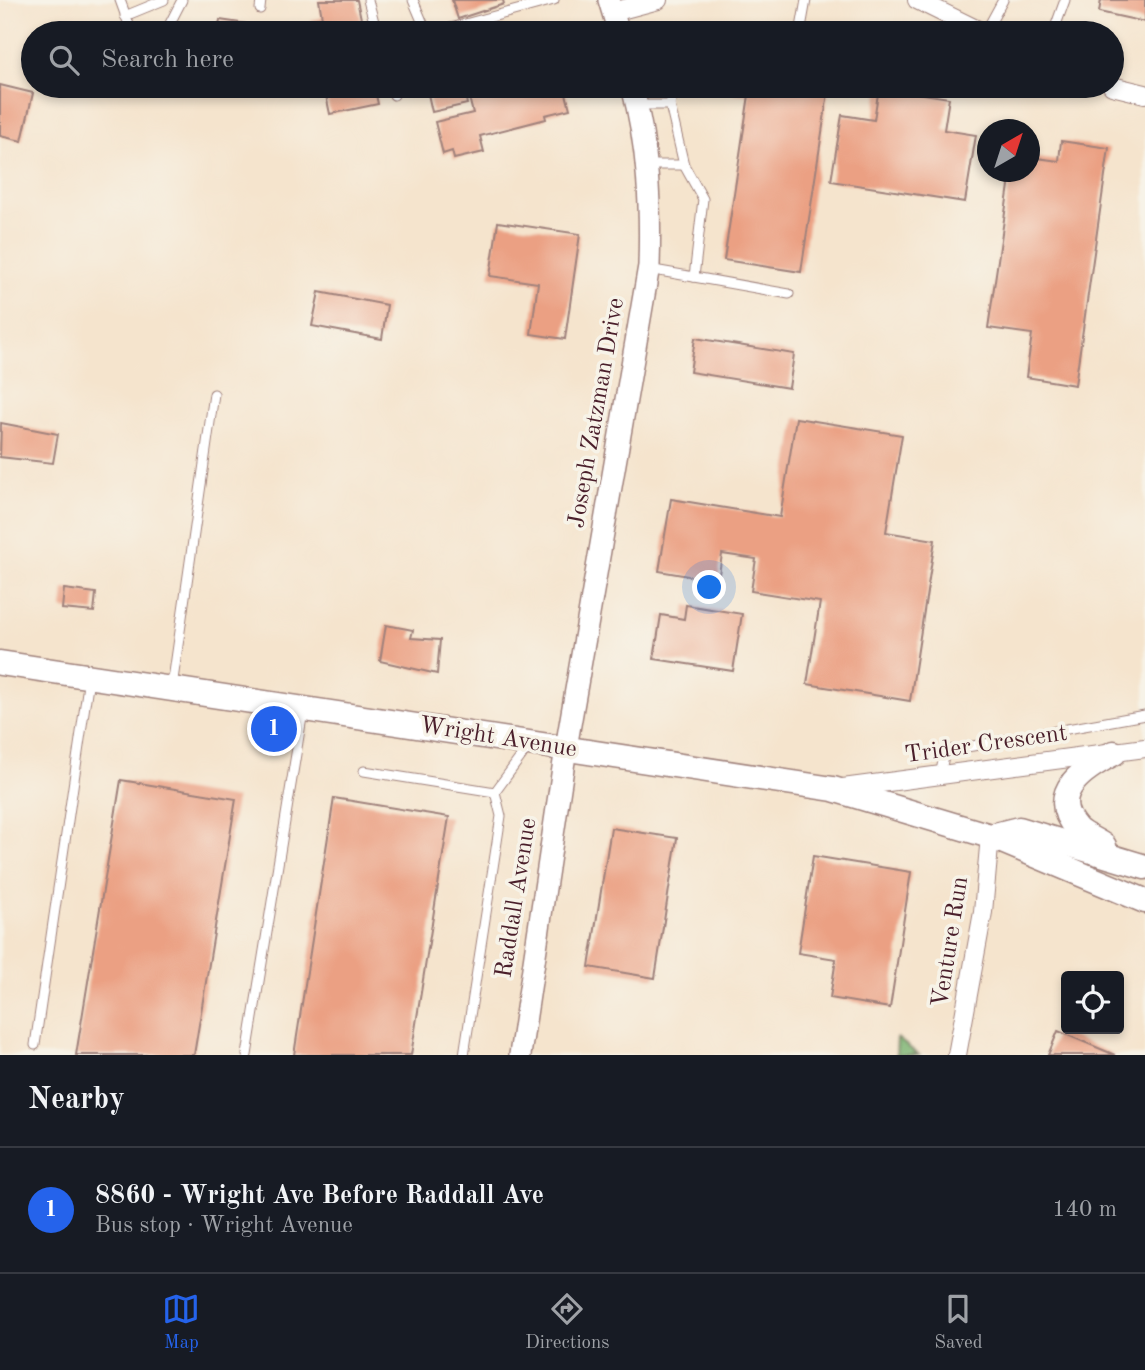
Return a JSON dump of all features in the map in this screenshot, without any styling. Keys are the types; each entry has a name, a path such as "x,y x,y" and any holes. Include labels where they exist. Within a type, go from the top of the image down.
{"main road":[{"name":"Wright Avenue","path":"0,663 834,789 990,836 1061,863 1145,901"},
{"path":"1114,753 1081,770 1068,788 1066,808 1076,828 1135,863"},
{"name":"Wright Avenue","path":"990,836 1019,829 1135,863"}],"street":[{"path":"611,6 658,0"},
{"path":"916,0 960,21"},
{"path":"1124,89 1145,94"},
{"name":"Joseph Zatzman Drive","path":"566,748 648,269 651,213 648,165 636,98"},
{"name":"Raddall Avenue","path":"520,1055 566,748"},
{"name":"Trider Crescent","path":"834,789 1145,748"},
{"name":"Venture Run","path":"957,1055 983,912 990,836"}],"lane":[{"path":"120,0 127,21"},
{"path":"125,16 164,0"},
{"path":"171,21 182,0"},
{"path":"368,0 374,21"},
{"path":"413,0 424,21"},
{"path":"475,21 554,0"},
{"path":"802,21 806,0"},
{"path":"992,21 1003,0"},
{"path":"1057,21 1065,0"},
{"path":"646,98 670,105"},
{"path":"671,98 670,105 684,164 703,199 694,277"},
{"path":"648,165 684,164"},
{"path":"648,269 789,294"},
{"path":"172,689 214,394"},
{"path":"35,1045 89,676"},
{"path":"247,1055 303,709"},
{"path":"940,777 945,751 1145,715"},
{"path":"464,1055 500,816 495,792 531,743"},
{"path":"364,771 495,792"}],"green space":[{"path":"897,1038 919,1055 896,1055"}],"building":[{"path":"319,0 357,0 361,21 311,20 322,18"},
{"path":"452,0 503,0 504,4 458,19"},
{"path":"1101,0 1145,0 1145,22 1099,12"},
{"path":"0,85 21,90 21,98 32,98 22,141 0,136"},
{"path":"327,98 377,98 378,104 330,114"},
{"path":"429,98 466,98 467,104 432,112"},
{"path":"469,98 567,98 570,109 545,115 546,119 480,136 484,152 454,159 452,151 443,154 435,122 473,113"},
{"path":"749,98 827,98 801,272 724,260"},
{"path":"877,98 949,98 944,130 976,135 965,202 831,181 842,115 874,120"},
{"path":"1061,141 1109,148 1075,385 1026,377 1032,334 988,328 1010,182 1040,182 1040,158 1059,161"},
{"path":"498,222 580,234 565,339 531,334 538,283 490,276"},
{"path":"319,292 387,305 382,339 312,326"},
{"path":"695,338 794,354 789,388 690,372"},
{"path":"796,418 902,435 886,532 935,540 910,701 807,684 820,602 751,591 756,559 722,554 718,581 659,571 671,499 780,517"},
{"path":"1,423 58,434 53,463 0,457"},
{"path":"64,589 96,593 94,612 62,609"},
{"path":"686,605 742,614 733,671 654,659 661,615 684,619"},
{"path":"386,625 413,630 411,638 440,640 437,674 380,661"},
{"path":"121,780 236,799 194,1055 76,1055"},
{"path":"334,798 449,817 411,1055 294,1055"},
{"path":"611,828 677,838 655,978 589,967"},
{"path":"813,856 911,872 890,1008 830,998 836,959 798,953"},
{"path":"1058,1031 1115,1055 1048,1055"}],"place":[{"name":"8860 - Wright Ave Before Raddall Ave","path":"274,729"}]}
